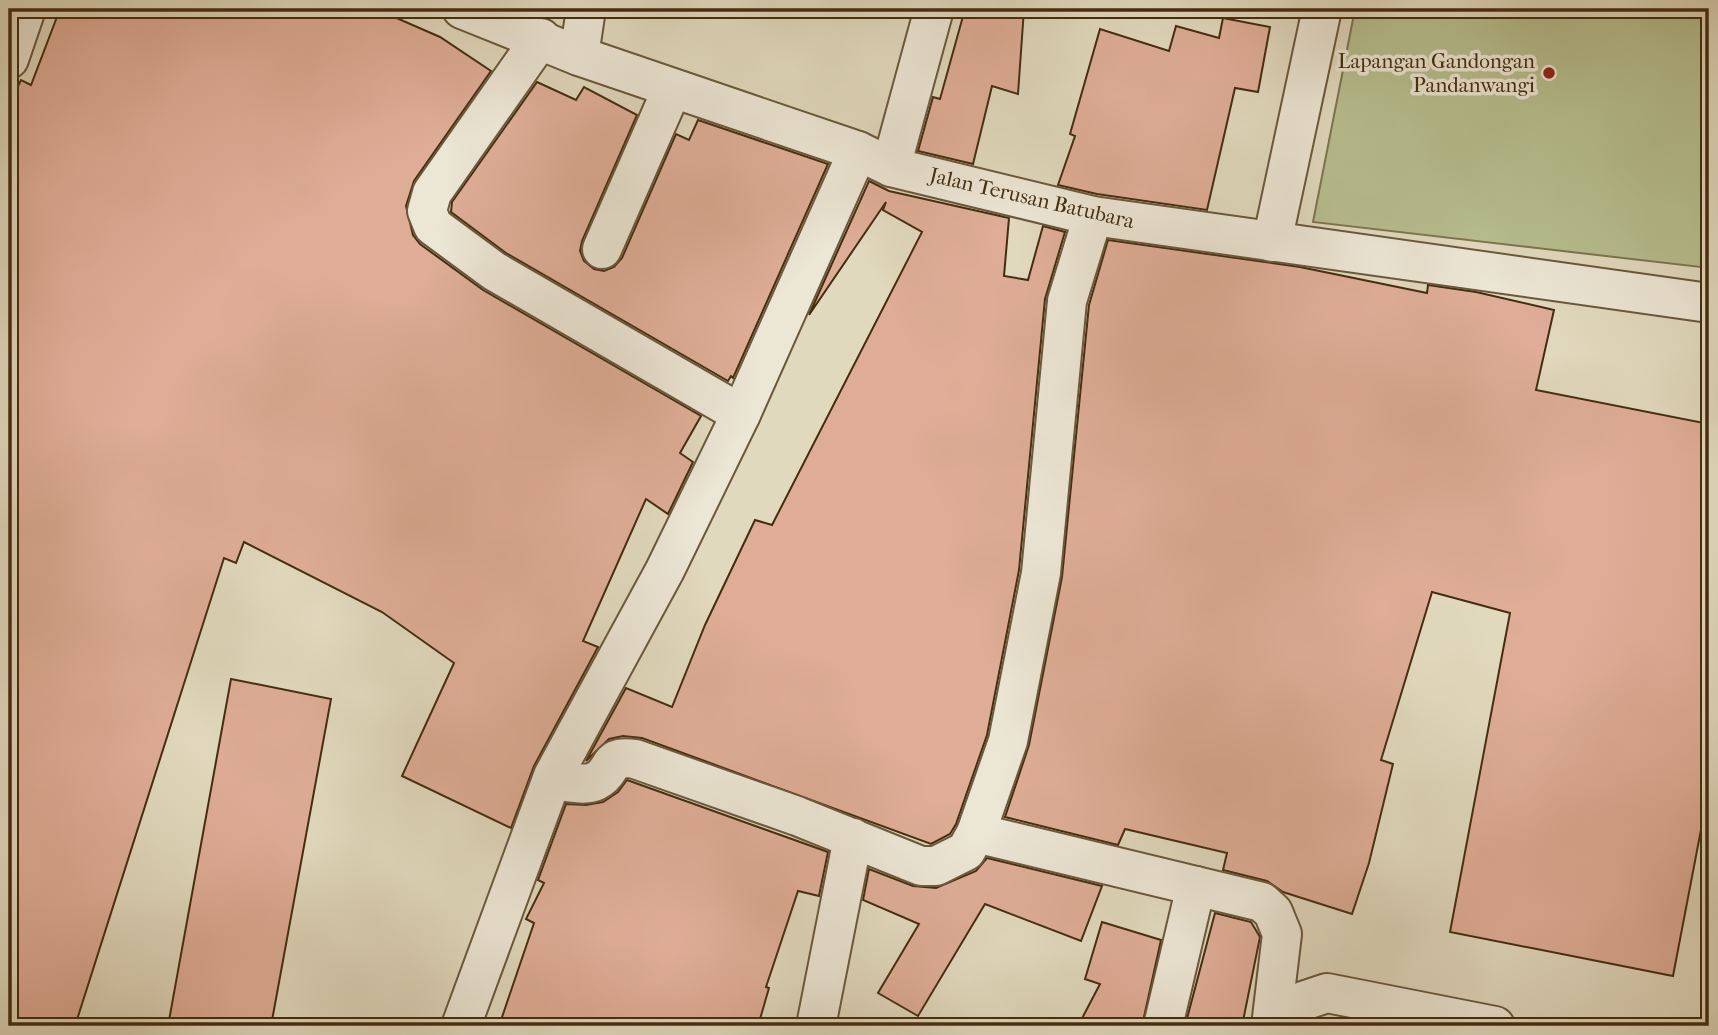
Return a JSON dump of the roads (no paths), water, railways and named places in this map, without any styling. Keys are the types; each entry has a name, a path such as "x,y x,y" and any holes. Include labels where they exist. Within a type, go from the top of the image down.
{"street":[{"path":"9,58 26,9"},
{"name":"Jalan Terusan Batubara","path":"462,9 541,38 579,56 875,159 1093,216 1709,303"},
{"path":"579,56 586,9"},
{"path":"461,1026 552,780 665,570 741,414 875,159 934,9"},
{"path":"1272,242 1322,9"},
{"path":"541,38 432,193 427,211 433,226 494,271 741,414"},
{"path":"602,249 672,89"},
{"path":"552,780 589,783 599,780 613,760 621,757 635,759 853,838 921,866 936,866 966,851 976,833 1008,741 1041,573 1067,301 1093,216"},
{"path":"976,833 1262,902 1273,912 1282,934 1271,1026"},
{"path":"816,1026 853,838"},
{"path":"1163,1026 1196,887"},
{"path":"1282,1026 1283,1018 1303,1001 1327,993 1494,1026"}],"place":[{"name":"Lapangan Gandongan Pandanwangi","path":"1549,73"}]}
